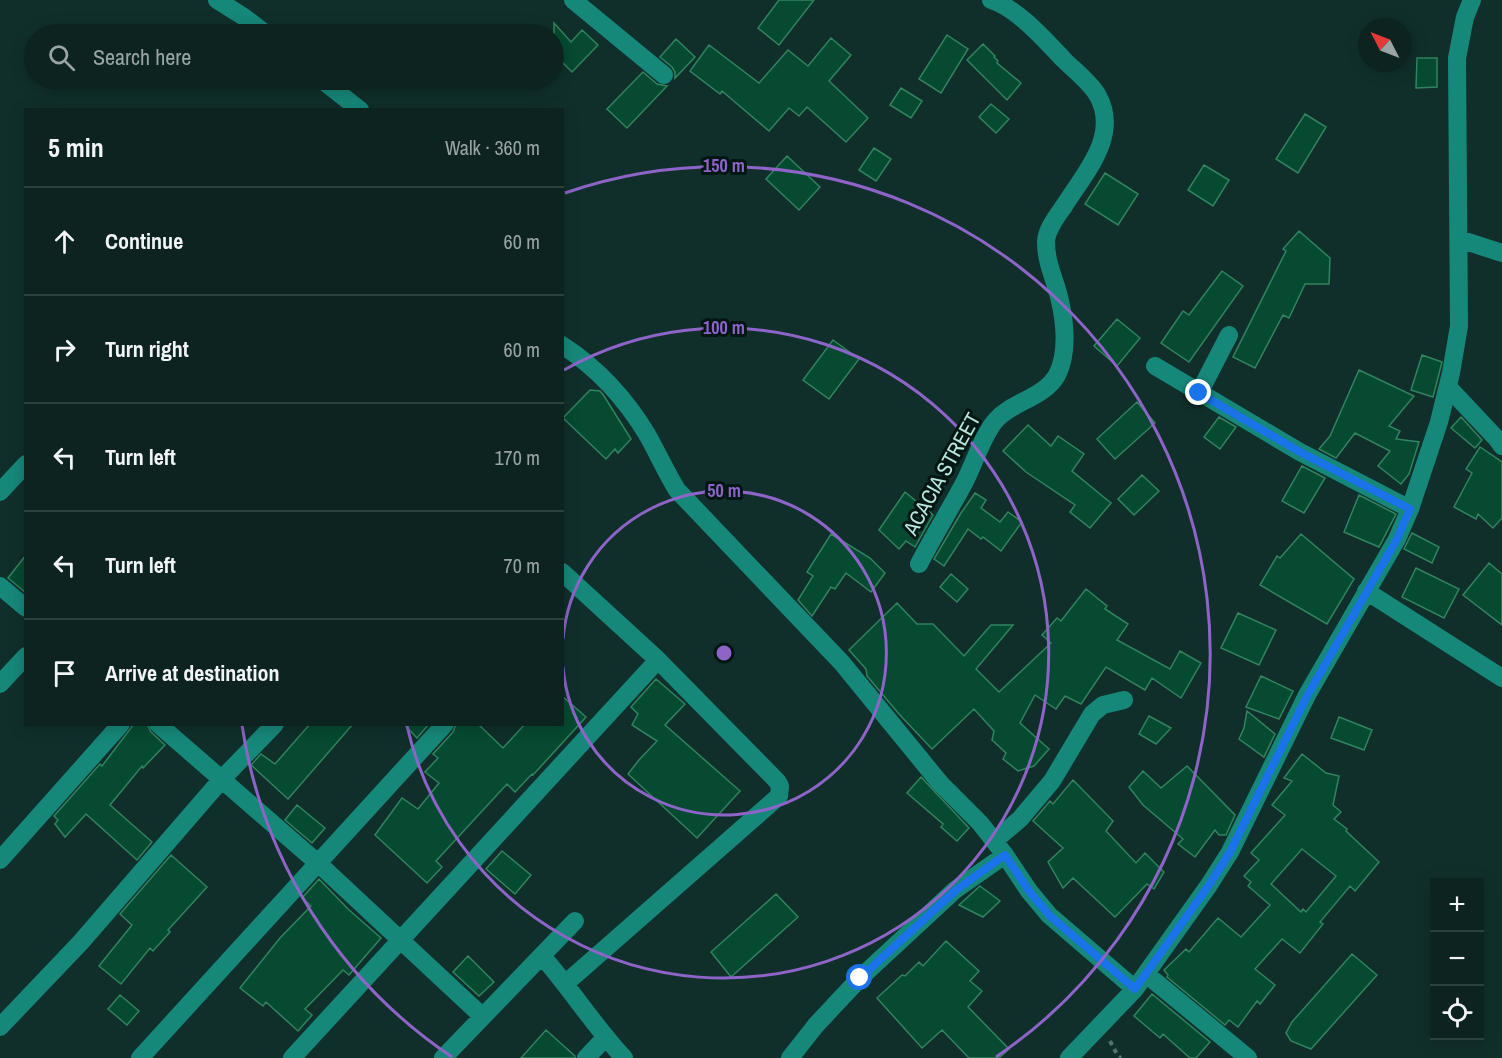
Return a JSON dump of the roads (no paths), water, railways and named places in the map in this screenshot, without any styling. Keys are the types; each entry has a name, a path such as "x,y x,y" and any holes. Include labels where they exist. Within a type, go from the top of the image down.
{"street":[{"path":"217,0 253,24"},
{"path":"573,0 664,75"},
{"name":"ACACIA STREET","path":"918,564 963,485 995,421 1005,412 1050,385 1059,369 1062,362 1064,328 1057,289 1047,259 1046,240 1061,210 1099,150 1106,126 1097,94 1030,27 1000,3 991,0"},
{"path":"1069,1058 1135,989 1230,852 1307,696 1397,539 1410,509 1439,422 1459,326 1457,58 1465,17 1472,0"},
{"path":"335,90 357,108"},
{"path":"1459,239 1502,253"},
{"path":"1199,393 1229,335"},
{"path":"564,346 598,371 624,400 649,437 663,468 677,490 842,663 940,783 1000,848 1029,891 1049,915 1135,989"},
{"path":"1155,366 1300,452 1410,509"},
{"path":"1448,387 1502,446"},
{"path":"0,492 24,466"},
{"path":"566,583 658,660 780,786 779,796 566,983"},
{"path":"0,586 24,606"},
{"path":"1366,591 1502,678"},
{"path":"0,684 24,658"},
{"path":"292,1058 658,660"},
{"path":"790,1058 816,1025 860,978 1000,848 1020,819 1052,781 1092,714 1103,705 1124,700"},
{"path":"0,860 118,726"},
{"path":"160,726 319,864 482,1016"},
{"path":"0,1027 81,942 222,779 273,726"},
{"path":"140,1058 443,726"},
{"path":"444,1058 575,921"},
{"path":"542,956 566,983 605,1038 624,1058"},
{"path":"1146,974 1248,1058"},
{"path":"586,1058 605,1038"}]}
